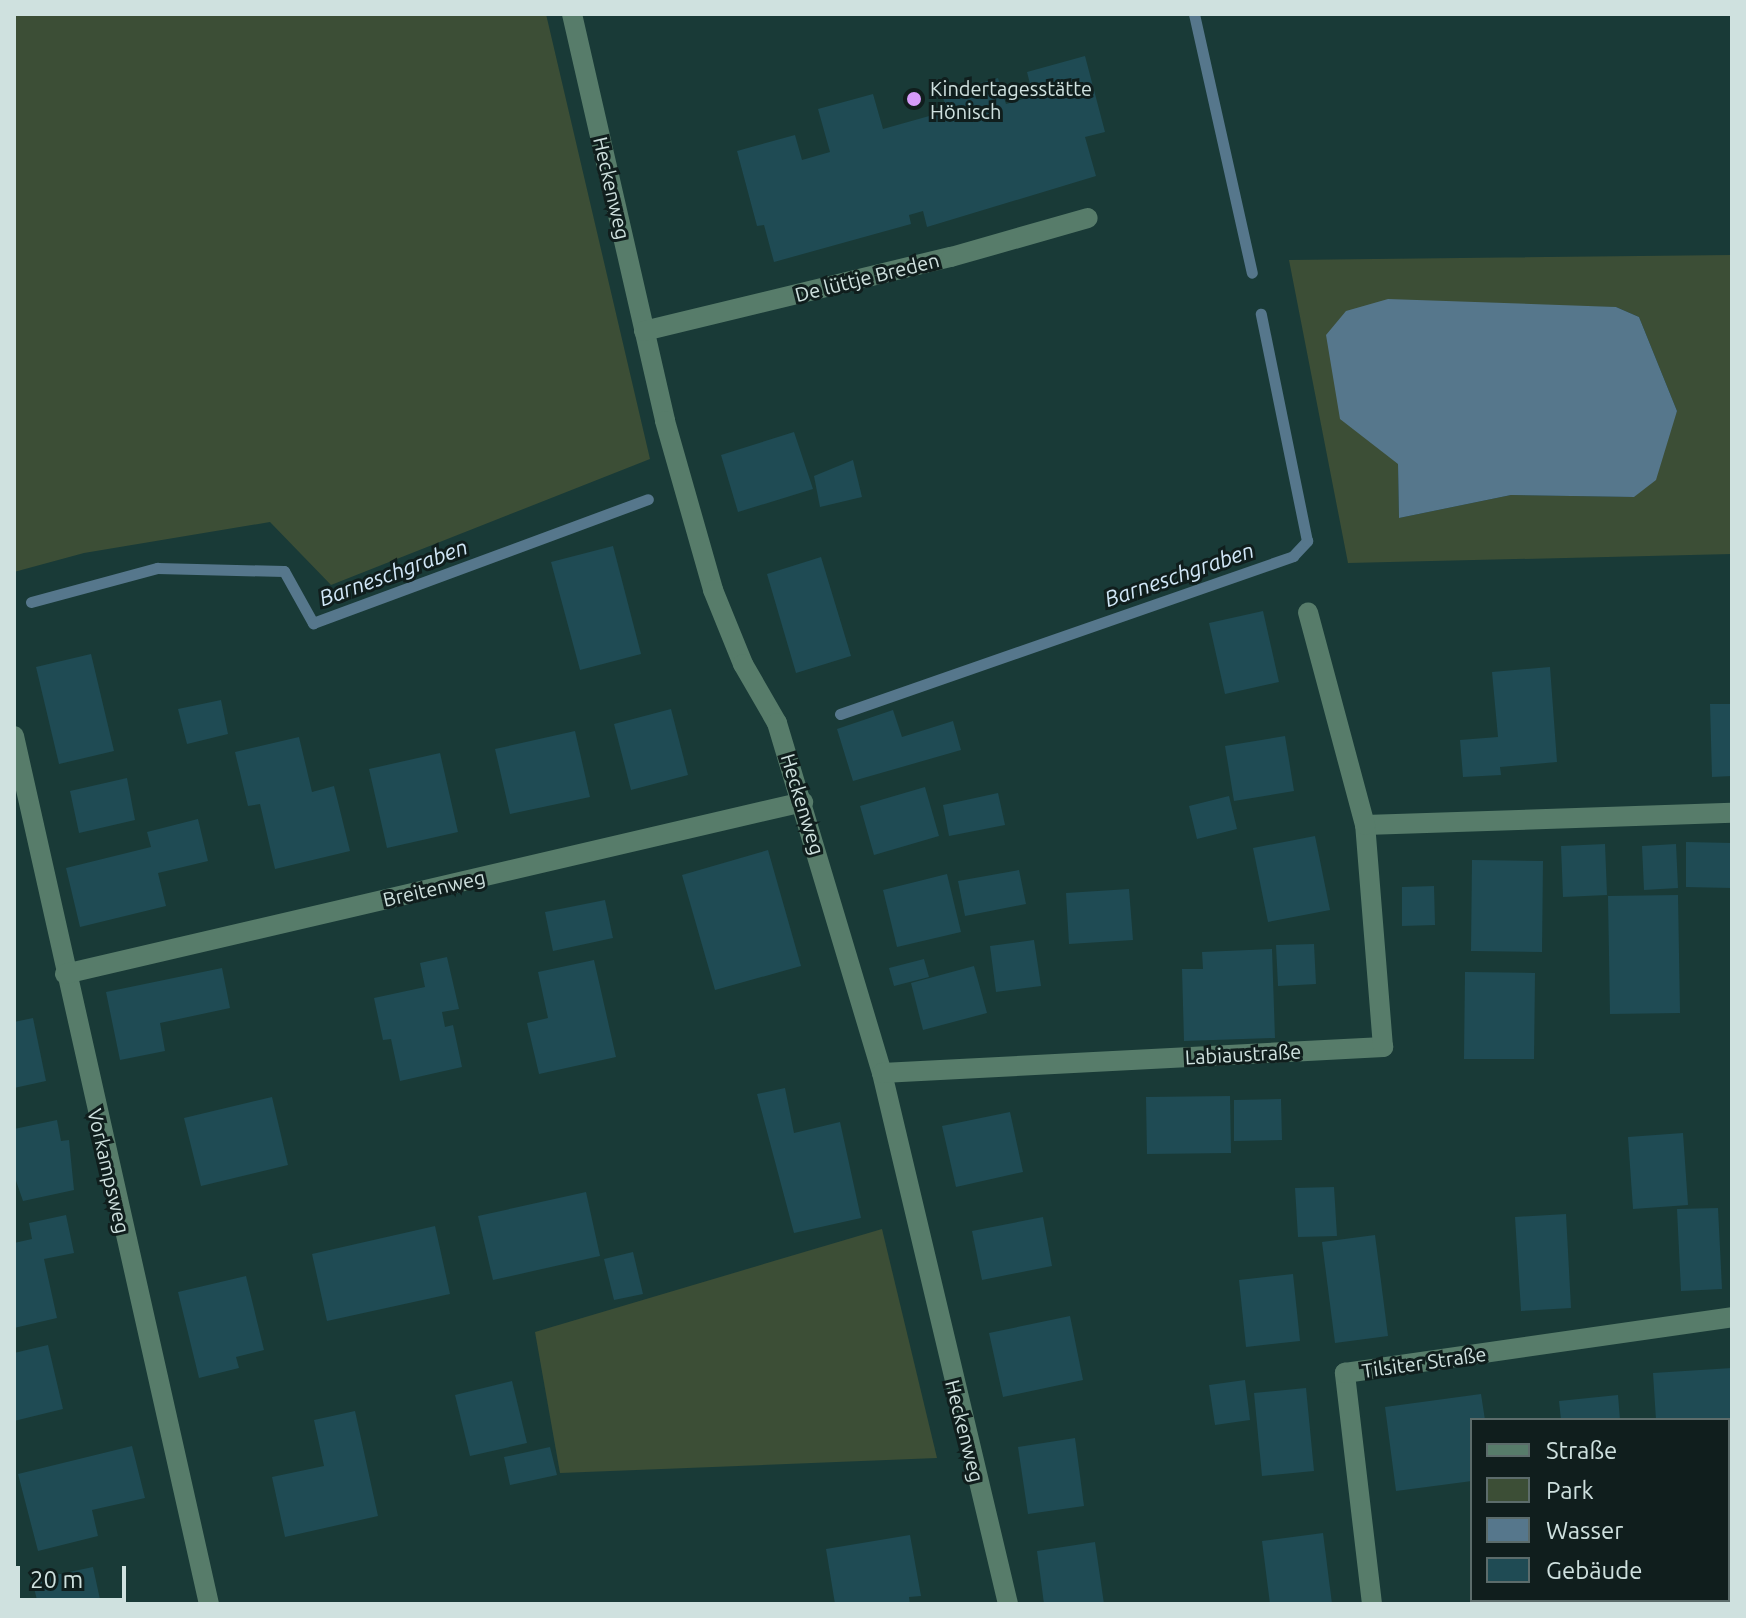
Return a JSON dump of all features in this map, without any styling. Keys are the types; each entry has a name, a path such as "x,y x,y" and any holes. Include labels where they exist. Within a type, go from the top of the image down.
{"street":[{"name":"Heckenweg","path":"572,14 644,331 713,590 743,664 777,723 882,1073 1008,1604"},
{"name":"De lüttje Breden","path":"644,331 951,257 1088,218"},
{"name":"Labiaustraße","path":"882,1073 1383,1047 1365,825 1308,612"},
{"name":"Vorkampsweg","path":"14,736 65,974 209,1604"},
{"name":"Breitenweg","path":"65,974 803,802"},
{"path":"1365,825 1732,813"},
{"name":"Tilsiter Straße","path":"1372,1604 1345,1373 1732,1317"}],"green space":[{"path":"14,14 546,14 650,459 331,585 270,522 84,553 14,572"},
{"path":"1732,255 1732,554 1348,563 1289,260","holes":["1504,306 1616,307 1639,317 1677,411 1634,497 1511,495 1399,518 1398,464"]},
{"path":"882,1229 937,1458 560,1473 535,1332"}],"water":[{"path":"1388,299 1616,307 1639,317 1677,411 1656,480 1634,497 1511,495 1399,518 1398,464 1340,419 1326,335 1346,311"}],"building":[{"path":"1085,56 1105,132 1085,137 1096,176 927,227 923,211 909,215 911,224 774,262 764,225 757,226 737,151 795,135 802,160 830,152 818,109 873,94 883,129 947,111 942,94 998,78 1006,104 1033,96 1027,72"},
{"path":"794,432 813,489 738,512 721,455"},
{"path":"853,460 862,497 820,507 814,476"},
{"path":"613,546 641,654 580,670 551,562"},
{"path":"821,557 851,656 796,673 767,574"},
{"path":"1263,611 1279,682 1225,694 1209,623"},
{"path":"91,654 114,751 59,764 36,667"},
{"path":"1550,667 1557,762 1500,767 1501,775 1463,777 1460,740 1498,737 1492,672"},
{"path":"221,700 228,734 187,744 178,709"},
{"path":"1710,704 1732,704 1732,776 1712,777"},
{"path":"671,709 688,775 631,790 614,724"},
{"path":"893,710 902,737 953,721 961,750 853,781 837,729"},
{"path":"575,731 590,797 510,814 495,749"},
{"path":"1285,736 1294,791 1234,801 1225,746"},
{"path":"299,737 312,792 334,786 350,851 275,869 260,804 248,806 235,752"},
{"path":"440,753 458,832 387,848 369,769"},
{"path":"127,778 135,820 79,833 70,791"},
{"path":"925,787 939,836 874,855 860,806"},
{"path":"998,793 1005,825 949,836 943,805"},
{"path":"1229,796 1237,829 1197,839 1189,806"},
{"path":"198,819 208,861 158,873 166,906 80,927 66,868 151,847 147,832"},
{"path":"1315,836 1330,910 1268,922 1253,848"},
{"path":"1686,842 1732,843 1732,888 1686,887"},
{"path":"1605,844 1607,895 1563,897 1561,846"},
{"path":"1676,844 1678,888 1644,890 1642,846"},
{"path":"768,850 801,966 715,990 682,875"},
{"path":"1472,860 1543,861 1542,952 1471,951"},
{"path":"1019,870 1026,904 965,916 958,881"},
{"path":"947,874 961,932 897,947 883,890"},
{"path":"1434,886 1435,925 1402,926 1402,887"},
{"path":"1129,889 1133,940 1069,944 1066,893"},
{"path":"1678,895 1680,1013 1610,1014 1608,896"},
{"path":"605,900 613,938 553,951 545,912"},
{"path":"1034,940 1041,986 996,992 990,946"},
{"path":"1314,944 1316,984 1278,986 1276,945"},
{"path":"1272,949 1275,1038 1184,1041 1182,969 1203,969 1202,952"},
{"path":"447,957 459,1009 442,1012 445,1027 453,1025 462,1067 400,1081 391,1039 383,1040 374,998 425,987 420,963"},
{"path":"924,959 929,977 894,986 889,968"},
{"path":"594,960 616,1057 539,1074 527,1023 548,1018 538,972"},
{"path":"974,966 987,1013 923,1030 911,983"},
{"path":"222,968 230,1008 160,1023 165,1051 120,1060 106,992"},
{"path":"1465,972 1535,973 1534,1059 1464,1059"},
{"path":"33,1018 46,1081 14,1088 14,1022"},
{"path":"785,1088 794,1133 840,1122 861,1218 794,1233 757,1094"},
{"path":"1230,1096 1231,1153 1147,1154 1146,1097"},
{"path":"272,1097 288,1165 201,1186 184,1118"},
{"path":"1281,1099 1282,1140 1234,1141 1234,1100"},
{"path":"1010,1112 1023,1172 956,1187 942,1126"},
{"path":"57,1120 61,1141 69,1140 74,1190 23,1201 14,1175 14,1129"},
{"path":"1683,1133 1688,1205 1633,1209 1628,1137"},
{"path":"1334,1187 1337,1236 1298,1237 1295,1188"},
{"path":"586,1192 600,1256 493,1280 478,1216"},
{"path":"1718,1208 1722,1289 1681,1291 1677,1209"},
{"path":"1566,1214 1571,1308 1521,1311 1515,1217"},
{"path":"66,1215 74,1253 44,1259 57,1318 14,1328 14,1243 32,1239 29,1223"},
{"path":"1043,1217 1052,1266 982,1280 972,1231"},
{"path":"435,1226 450,1294 327,1321 312,1254"},
{"path":"1375,1235 1388,1336 1335,1343 1322,1242"},
{"path":"633,1252 643,1294 614,1300 604,1259"},
{"path":"1293,1274 1300,1341 1246,1347 1239,1280"},
{"path":"246,1276 264,1350 236,1357 239,1368 199,1378 178,1292"},
{"path":"1070,1316 1083,1380 1003,1397 989,1333"},
{"path":"48,1345 63,1409 14,1421 14,1353"},
{"path":"1732,1368 1732,1443 1730,1418 1656,1418 1653,1373"},
{"path":"1245,1380 1250,1420 1215,1425 1209,1385"},
{"path":"512,1381 527,1443 470,1456 455,1395"},
{"path":"1306,1388 1314,1471 1262,1476 1254,1393"},
{"path":"1481,1394 1485,1418 1470,1418 1470,1481 1396,1491 1385,1407"},
{"path":"1618,1395 1620,1418 1561,1418 1559,1401"},
{"path":"355,1411 378,1516 285,1537 272,1477 324,1466 314,1420"},
{"path":"1075,1438 1084,1506 1028,1514 1018,1447"},
{"path":"132,1446 145,1498 92,1510 98,1536 38,1551 18,1474"},
{"path":"550,1447 557,1475 510,1485 504,1457"},
{"path":"1323,1533 1332,1604 1270,1604 1262,1541"},
{"path":"910,1535 921,1596 909,1597 910,1604 835,1604 826,1549"},
{"path":"1095,1542 1104,1604 1044,1604 1037,1551"},
{"path":"1732,1565 1732,1604 1693,1604 1730,1602"},
{"path":"93,1567 101,1604 38,1604 32,1580"},
{"path":"1588,1602 1644,1602 1644,1604"}],"waterway":[{"name":"Barneschgraben","path":"1194,14 1252,273"},
{"name":"Barneschgraben","path":"840,714 1293,556 1307,541 1261,314"},
{"name":"Barneschgraben","path":"31,602 157,568 284,571 313,623 648,499"}],"place":[{"name":"Kindertagesstätte Hönisch","path":"914,99"}]}
